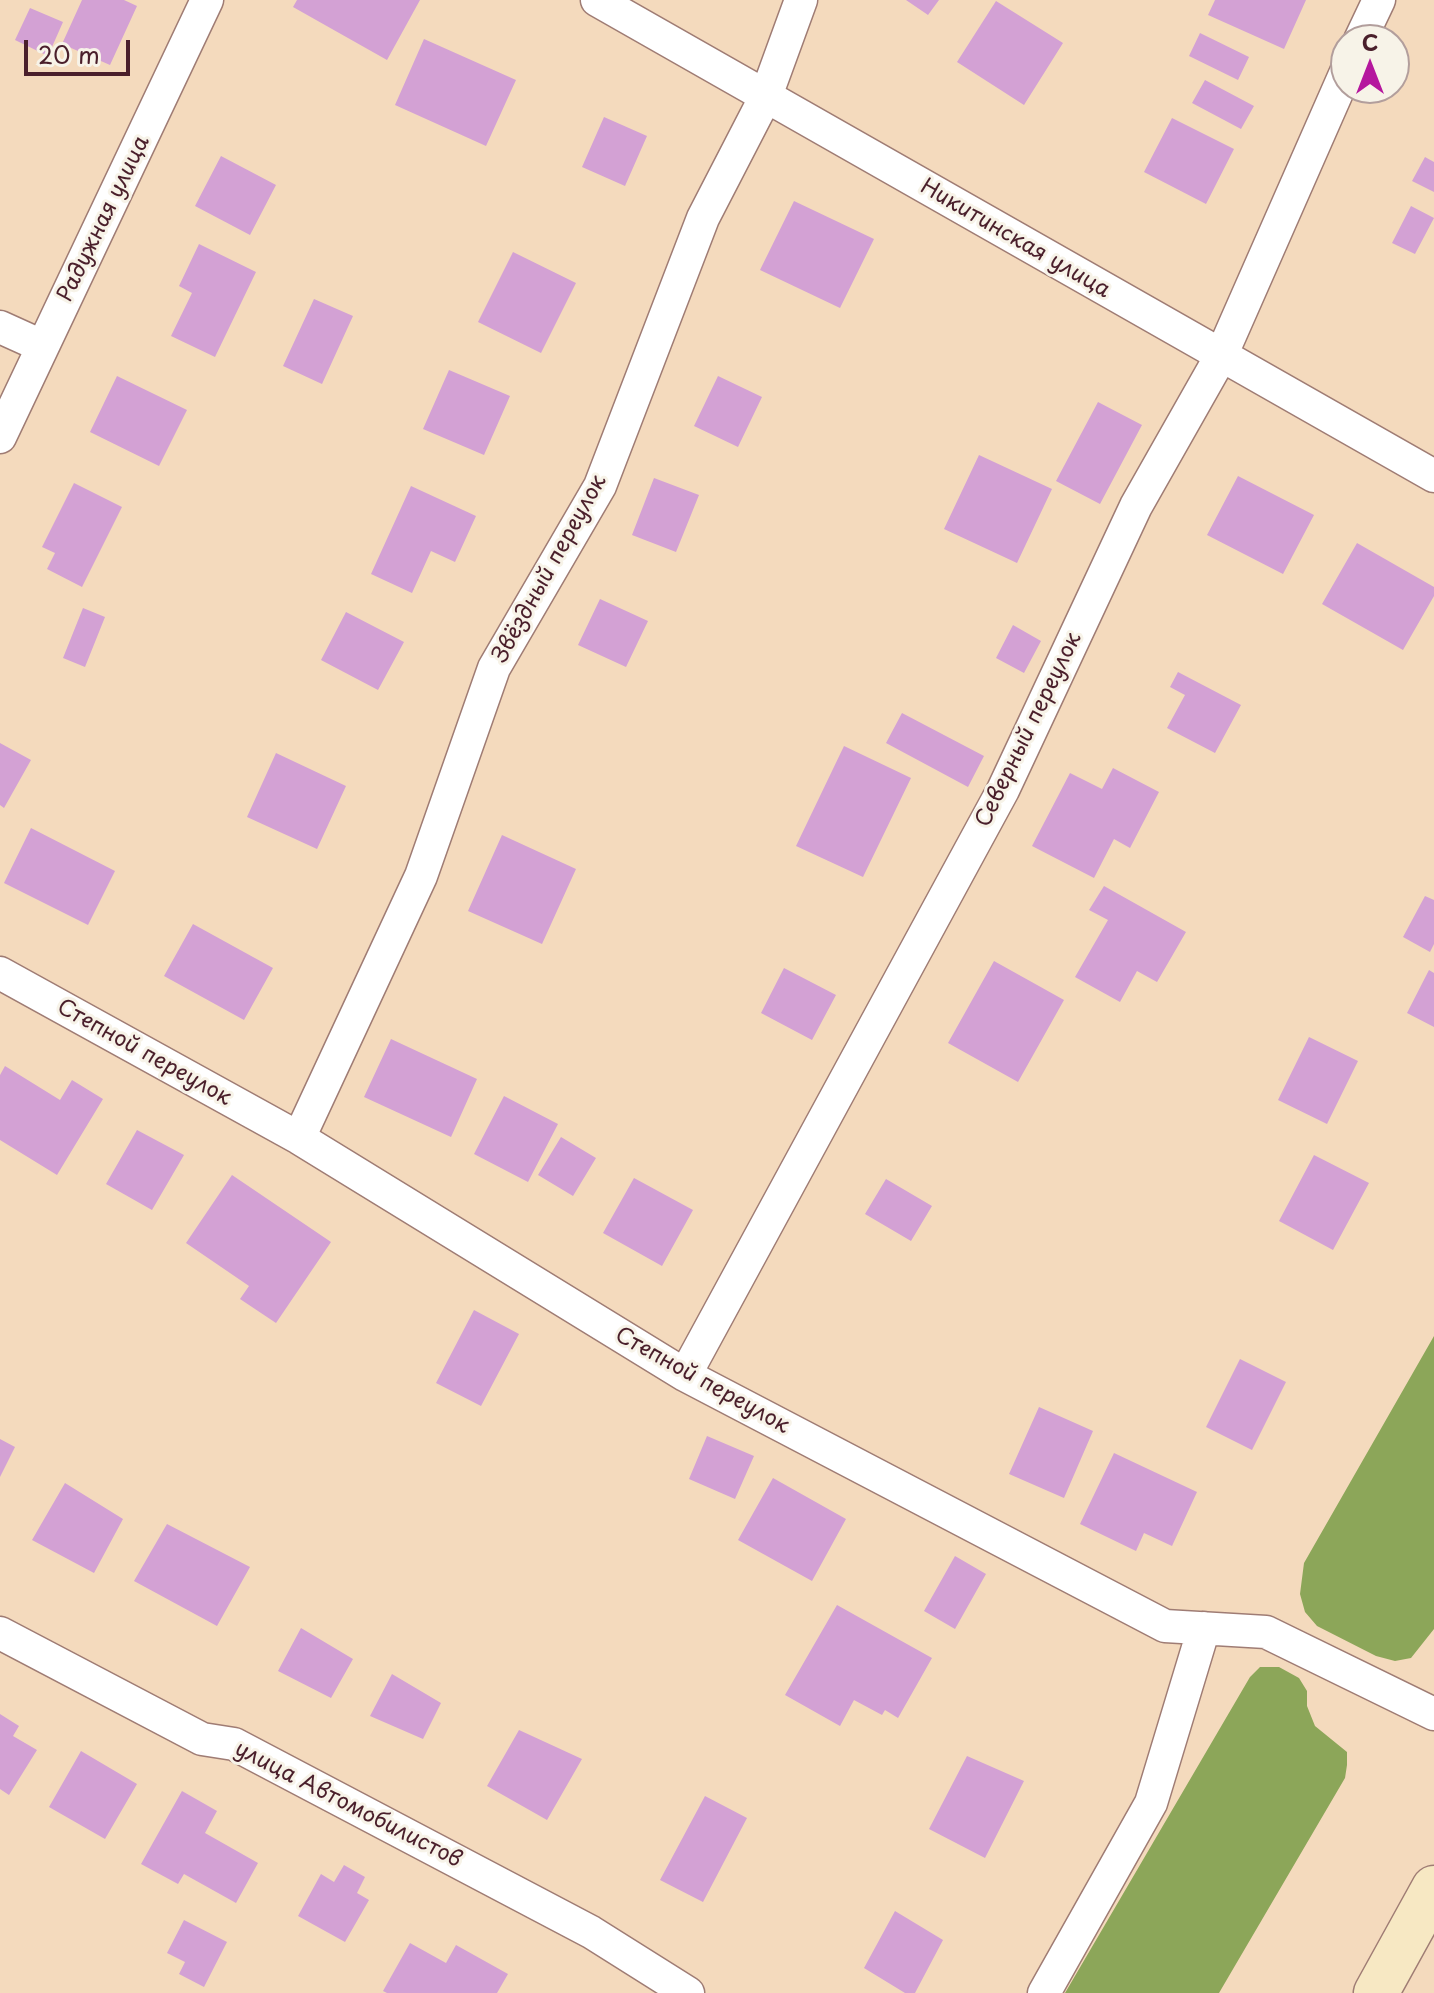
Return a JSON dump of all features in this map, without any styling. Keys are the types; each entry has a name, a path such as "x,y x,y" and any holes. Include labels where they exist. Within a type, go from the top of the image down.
{"main road":[{"path":"1376,1993 1434,1888"}],"street":[{"name":"Радужная улица","path":"0,437 207,0"},
{"name":"Никитинская улица","path":"597,0 1434,476"},
{"name":"Звёздный переулок","path":"299,1138 421,876 494,668 600,486 703,218 766,96 801,0"},
{"path":"1368,24 1379,0"},
{"name":"Северный переулок","path":"685,1375 1003,790 1136,506 1221,356 1332,104"},
{"path":"0,327 42,346"},
{"name":"Степной переулок","path":"0,973 299,1138 685,1375 1165,1626 1266,1632 1434,1714"},
{"path":"1044,1993 1151,1803 1204,1628"},
{"name":"улица Автомобилистов","path":"0,1633 202,1739 234,1744 261,1758 591,1932 688,1993"}],"green space":[{"path":"1434,1336 1434,1629 1411,1658 1395,1661 1376,1656 1317,1626 1305,1612 1300,1594 1304,1563"},
{"path":"1260,1667 1279,1667 1299,1678 1307,1691 1307,1706 1315,1726 1347,1752 1347,1765 1345,1778 1219,1993 1065,1993 1250,1677"}],"building":[{"path":"82,0 124,0 137,6 110,65 62,44"},
{"path":"297,0 420,0 387,60 293,7"},
{"path":"906,0 939,0 928,15"},
{"path":"1215,0 1306,0 1284,49 1208,15"},
{"path":"996,1 1063,43 1024,105 957,62"},
{"path":"30,8 63,22 48,56 15,40"},
{"path":"1200,33 1249,57 1238,80 1189,56"},
{"path":"424,39 516,80 486,146 395,105"},
{"path":"1205,80 1254,106 1241,129 1192,103"},
{"path":"604,117 647,136 625,186 582,167"},
{"path":"1172,118 1234,149 1206,204 1144,172"},
{"path":"221,156 276,185 250,235 195,206"},
{"path":"1425,157 1434,162 1434,192 1412,181"},
{"path":"794,201 874,239 840,308 760,270"},
{"path":"1411,206 1434,218 1415,254 1392,243"},
{"path":"199,244 256,272 215,357 171,336 192,293 179,286"},
{"path":"513,252 576,283 541,353 478,322"},
{"path":"314,299 353,316 322,384 283,366"},
{"path":"449,370 510,396 484,455 423,429"},
{"path":"117,376 187,410 159,466 90,432"},
{"path":"718,376 762,397 738,447 694,426"},
{"path":"1098,402 1142,425 1100,504 1056,481"},
{"path":"979,455 1052,489 1017,563 944,529"},
{"path":"1238,476 1314,515 1283,574 1207,535"},
{"path":"654,478 699,495 676,552 632,535"},
{"path":"74,483 122,507 82,587 47,569 55,553 42,547"},
{"path":"411,486 476,516 455,562 431,551 412,593 371,574"},
{"path":"1357,543 1434,587 1434,596 1403,650 1322,604"},
{"path":"600,599 648,621 626,667 578,645"},
{"path":"83,608 105,617 85,667 63,658"},
{"path":"346,612 404,642 378,690 321,660"},
{"path":"1013,625 1041,641 1024,673 996,658"},
{"path":"1178,672 1241,705 1215,753 1167,728 1185,695 1170,687"},
{"path":"902,713 984,756 968,787 886,743"},
{"path":"0,743 31,760 4,808 0,805"},
{"path":"844,746 911,778 863,877 796,846"},
{"path":"276,753 346,786 317,849 247,817"},
{"path":"1113,768 1159,792 1130,848 1114,839 1094,878 1032,846 1070,773 1102,789"},
{"path":"31,828 115,871 88,925 4,883"},
{"path":"502,835 576,869 542,944 468,911"},
{"path":"1104,886 1186,932 1157,982 1137,971 1120,1002 1075,977 1108,920 1089,910"},
{"path":"1425,896 1434,900 1434,944 1430,952 1403,937"},
{"path":"193,924 273,968 244,1020 164,976"},
{"path":"994,961 1064,1000 1018,1082 948,1043"},
{"path":"784,968 836,995 812,1040 761,1013"},
{"path":"1429,970 1434,973 1434,1027 1407,1013"},
{"path":"1309,1037 1358,1061 1327,1124 1278,1100"},
{"path":"391,1039 477,1079 451,1137 364,1097"},
{"path":"5,1066 60,1100 72,1080 103,1099 57,1175 0,1140 0,1075"},
{"path":"504,1096 558,1124 528,1182 474,1154"},
{"path":"137,1130 184,1155 152,1210 106,1184"},
{"path":"561,1137 596,1158 573,1196 538,1175"},
{"path":"1314,1155 1369,1183 1333,1250 1279,1221"},
{"path":"232,1175 331,1242 276,1323 240,1299 249,1286 186,1243"},
{"path":"634,1178 693,1210 662,1266 603,1233"},
{"path":"886,1179 932,1206 911,1241 865,1214"},
{"path":"474,1310 519,1334 481,1406 436,1383"},
{"path":"1240,1359 1286,1382 1252,1450 1206,1427"},
{"path":"1039,1407 1093,1431 1064,1498 1009,1474"},
{"path":"707,1436 754,1456 735,1499 689,1479"},
{"path":"0,1439 15,1447 0,1477"},
{"path":"1114,1453 1197,1492 1172,1546 1144,1533 1136,1551 1080,1524"},
{"path":"773,1478 846,1519 812,1581 738,1540"},
{"path":"65,1483 123,1519 94,1573 32,1540"},
{"path":"167,1524 250,1567 217,1626 134,1581"},
{"path":"955,1556 986,1574 955,1629 924,1611"},
{"path":"837,1605 932,1658 898,1718 885,1710 882,1715 854,1700 840,1726 785,1695"},
{"path":"301,1628 353,1659 331,1698 278,1671"},
{"path":"392,1674 441,1703 423,1739 370,1716"},
{"path":"0,1714 19,1726 13,1736 37,1750 9,1795 0,1789"},
{"path":"519,1730 582,1759 547,1820 487,1786"},
{"path":"81,1751 137,1784 105,1839 49,1807"},
{"path":"967,1756 1024,1781 985,1858 929,1829"},
{"path":"182,1791 217,1811 205,1833 258,1863 236,1903 184,1874 178,1884 141,1864"},
{"path":"705,1796 747,1818 703,1902 660,1880"},
{"path":"344,1865 365,1877 357,1893 369,1900 345,1942 298,1916 321,1874 334,1882"},
{"path":"895,1911 943,1940 915,1993 905,1993 864,1968"},
{"path":"184,1920 227,1942 204,1987 179,1974 185,1962 167,1953"},
{"path":"410,1943 446,1963 456,1945 508,1974 497,1993 383,1991"}]}
